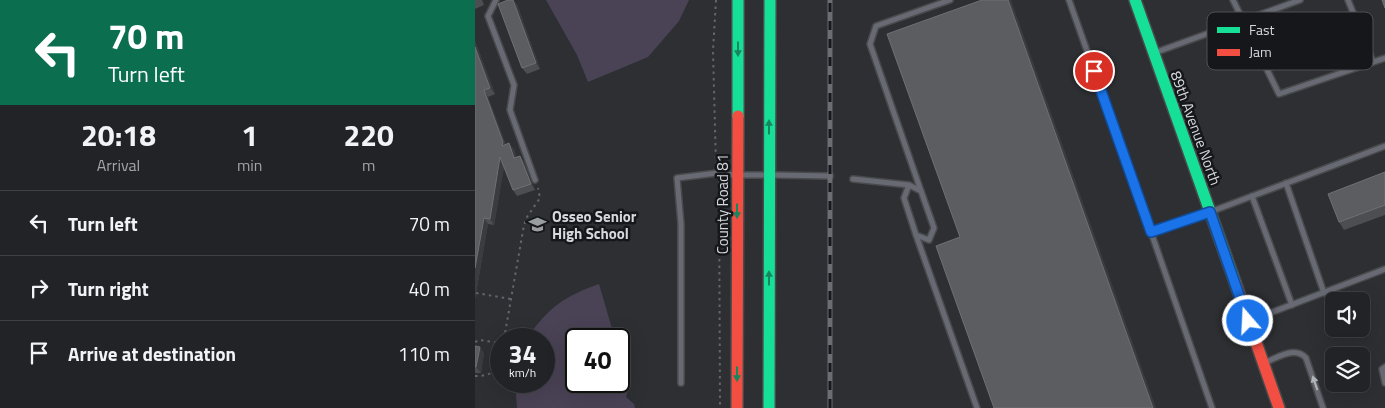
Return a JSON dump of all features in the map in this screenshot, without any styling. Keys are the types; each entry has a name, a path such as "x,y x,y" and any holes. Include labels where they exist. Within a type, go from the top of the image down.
{"main road":[{"name":"County Road 81","path":"737,408 738,0"},
{"path":"769,0 769,408"},
{"name":"89th Avenue North","path":"1135,0 1279,408"}],"lane":[{"path":"496,0 487,16 514,86 510,110 535,180"},
{"path":"916,235 929,240 934,228 870,44 876,26 950,0"},
{"path":"1069,0 1212,408"},
{"path":"1233,0 1239,12"},
{"path":"1267,12 1300,0"},
{"path":"1348,0 1353,12"},
{"path":"1154,53 1207,34"},
{"path":"1373,62 1385,58"},
{"path":"1267,70 1279,94 1350,70"},
{"path":"1151,232 1210,212 1385,146"},
{"path":"681,383 681,224 677,178 717,173 769,176 830,176"},
{"path":"853,179 909,185 921,191"},
{"path":"1286,183 1324,293"},
{"path":"909,185 904,198 977,408"},
{"path":"1252,196 1292,305"},
{"path":"1248,321 1385,269"},
{"path":"1264,363 1289,353 1297,352 1302,354 1306,358 1323,408"},
{"path":"1385,367 1382,369 1385,383"}],"path":[{"path":"716,0 713,51 715,161 720,186 720,408"},
{"path":"505,328 524,225 539,198 535,180"},
{"path":"476,293 511,298"},
{"path":"475,342 479,340 490,342"},
{"path":"475,376 484,376 490,373"}],"shaded area":[{"path":"546,0 689,0 679,21 648,57 588,82 577,55"},
{"path":"599,284 612,328 565,328 565,393 627,393 626,397 634,404 635,408 517,408 516,393 555,393 555,328 535,328 551,310 577,293"}],"building":[{"path":"513,0 536,63 522,68 498,4"},
{"path":"982,0 1008,0 1153,408 994,408 936,246 960,237 887,34"},
{"name":"Osseo Senior High School","path":"475,47 490,88 484,90 503,142 502,146 509,143 514,158 520,156 531,184 513,190 500,157 490,219 484,218 475,268"},
{"path":"1385,172 1385,205 1339,222 1328,194"},
{"path":"475,346 480,347 476,367 475,367"}],"railway":[{"path":"830,0 830,408"}],"traffic: fast":[{"path":"738,0 738,116"},
{"path":"769,408 770,0"},
{"path":"1135,0 1235,282"}],"traffic: jam":[{"path":"737,408 738,116"},
{"path":"1235,282 1279,408"}],"place":[{"name":"Osseo Senior High School","path":"538,225"}],"route":[{"path":"1094,71 1151,232 1210,212 1248,321"}]}
